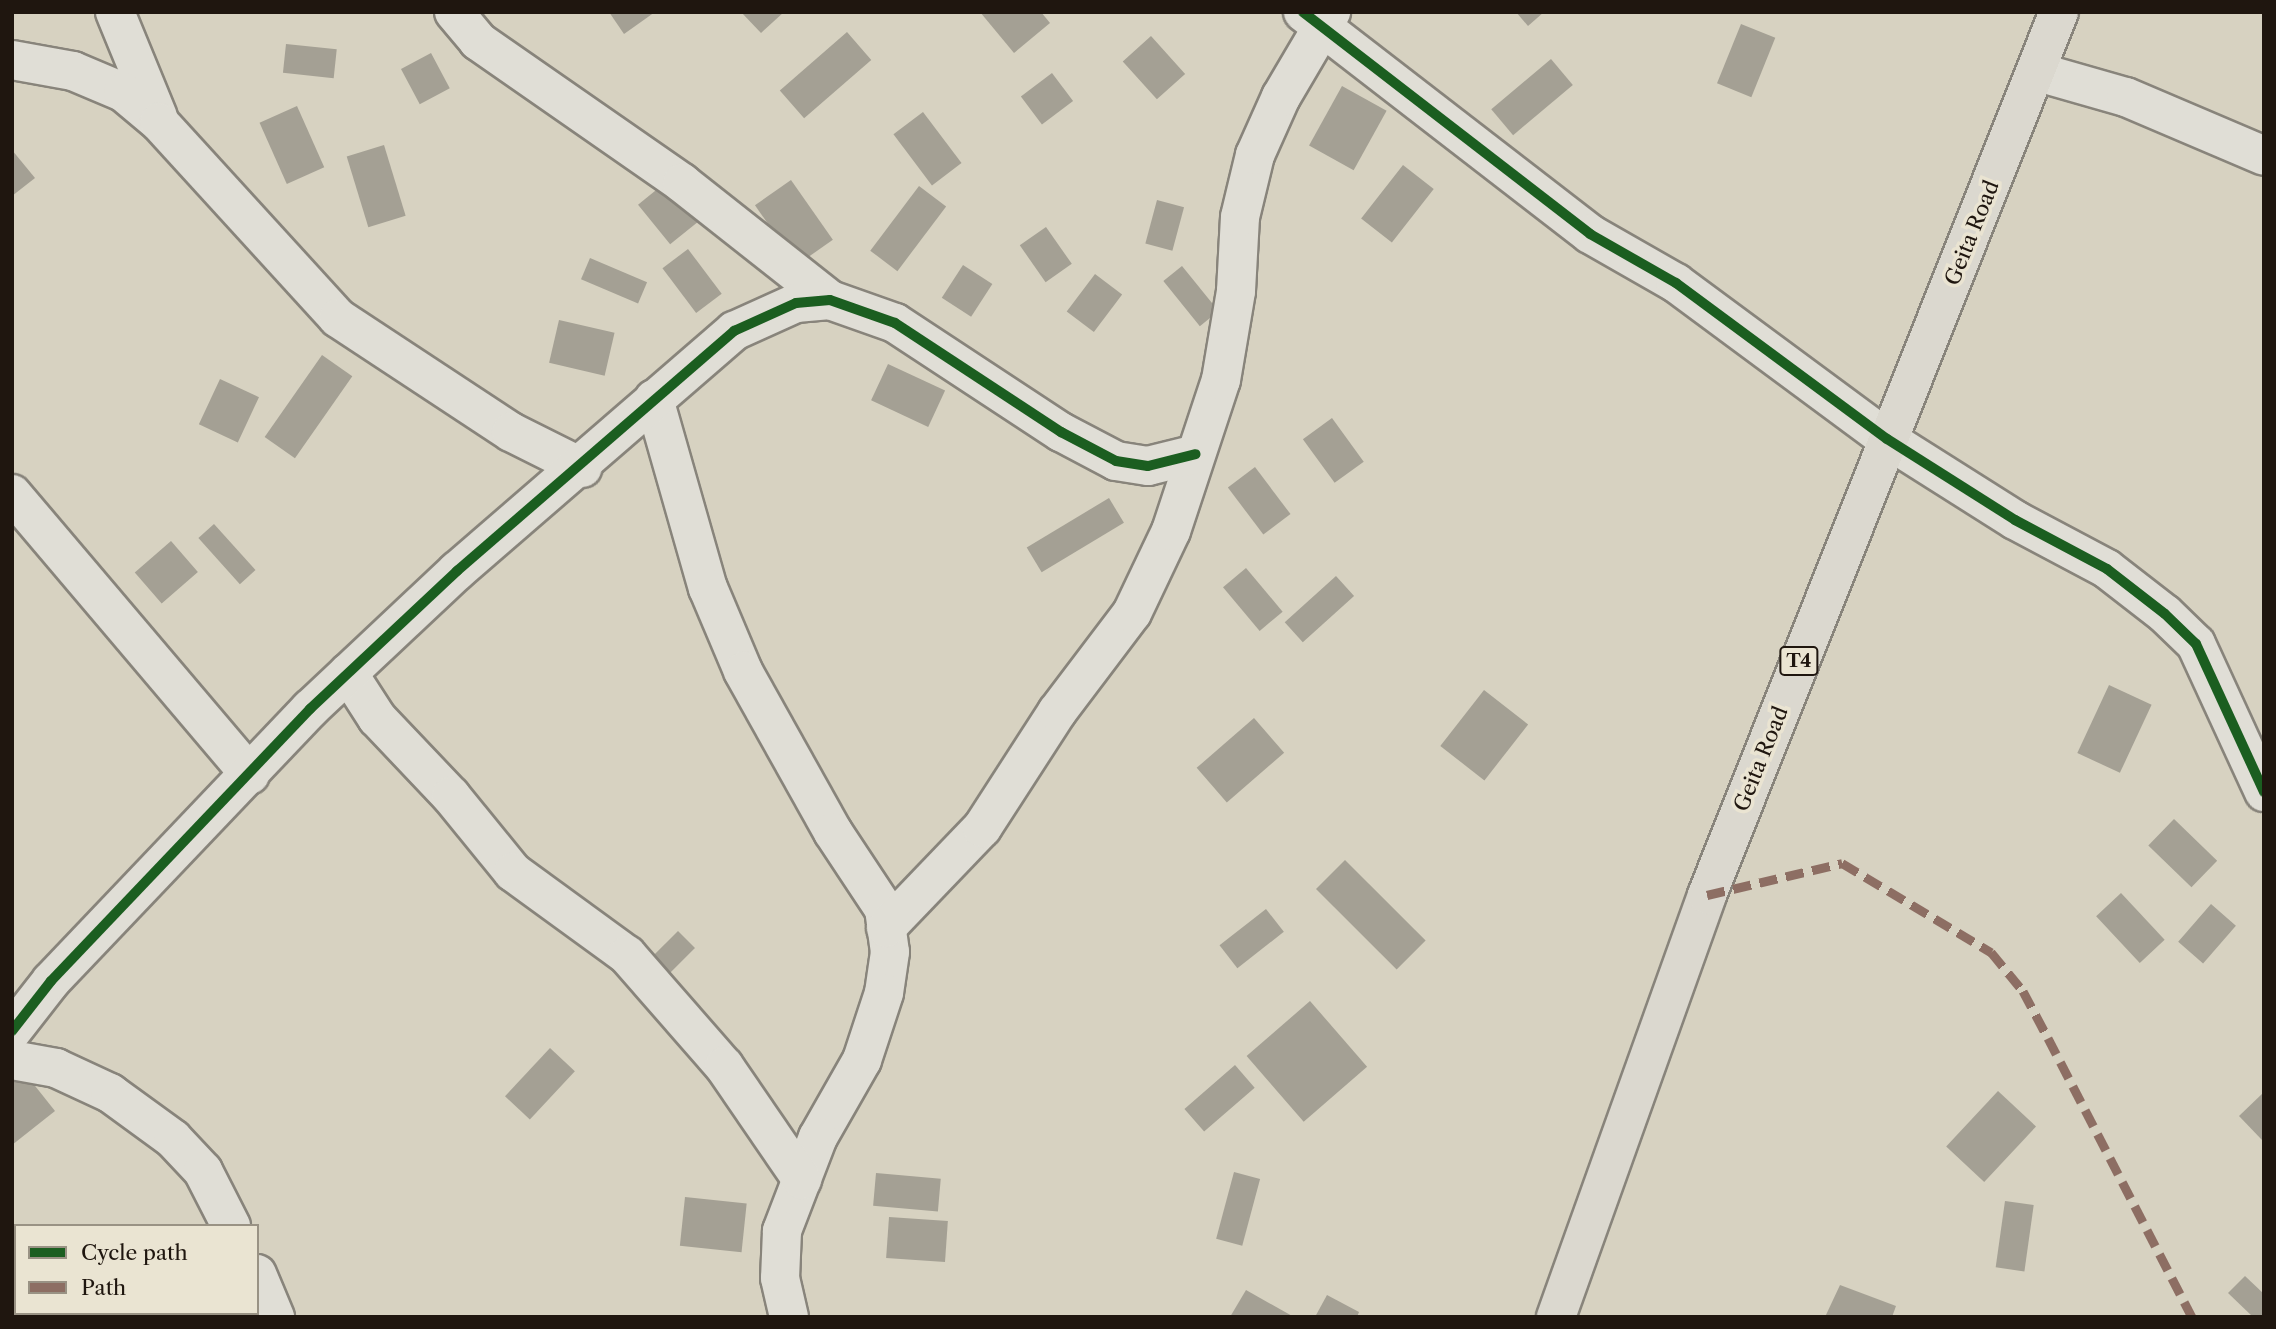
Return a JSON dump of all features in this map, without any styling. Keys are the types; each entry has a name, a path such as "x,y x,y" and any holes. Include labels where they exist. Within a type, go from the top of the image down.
{"highway":[{"name":"Geita Road","path":"1556,1317 1707,895 1887,439 2038,72 2059,12"}],"street":[{"path":"115,12 159,121"},
{"path":"454,12 478,41 682,183 830,300 895,324 1061,432 1116,461 1148,466 1196,454"},
{"path":"886,928 982,828 1057,712 1132,613 1171,531 1221,380 1236,291 1240,217 1255,155 1319,18 1590,234 1676,283 1887,439 2015,520 2107,569 2165,614 2196,644 2264,792"},
{"path":"12,60 73,71 123,92 159,121 338,318 511,432 583,468"},
{"path":"2038,72 2126,97 2264,156"},
{"path":"18,1010 348,673 457,571 583,468 654,399 734,331 796,303 830,300"},
{"path":"654,399 708,588 743,671 833,832 884,909 890,953 884,993 862,1060 818,1137 782,1231 780,1278 789,1317"},
{"path":"12,494 250,775"},
{"path":"348,673 377,718 451,796 513,872 627,955 724,1066 802,1180"},
{"path":"12,1060 56,1068 110,1093 173,1139 203,1171 230,1224"},
{"path":"259,1279 275,1317"}],"building":[{"path":"609,12 655,12 624,34"},
{"path":"741,12 784,12 761,33"},
{"path":"980,12 1041,12 1050,23 1014,53"},
{"path":"1516,12 1544,12 1528,26"},
{"path":"1741,24 1775,38 1751,97 1717,83"},
{"path":"847,32 871,60 804,118 780,90"},
{"path":"1151,36 1185,74 1157,99 1123,61"},
{"path":"286,44 337,49 334,78 283,73"},
{"path":"431,53 450,88 420,104 401,69"},
{"path":"1551,59 1573,85 1513,135 1491,109"},
{"path":"1052,73 1073,101 1042,124 1021,96"},
{"path":"1342,86 1387,111 1354,170 1309,145"},
{"path":"297,106 324,167 287,184 260,123"},
{"path":"923,112 962,163 932,185 893,134"},
{"path":"384,145 406,216 368,227 347,156"},
{"path":"12,150 35,178 12,196"},
{"path":"1403,165 1434,189 1392,243 1361,219"},
{"path":"791,180 833,240 797,265 755,205"},
{"path":"666,182 698,222 670,244 638,205"},
{"path":"919,186 946,206 897,271 870,251"},
{"path":"1157,200 1184,207 1172,251 1145,243"},
{"path":"1046,227 1072,264 1046,282 1020,245"},
{"path":"688,249 722,294 696,313 662,268"},
{"path":"590,258 647,282 638,303 581,279"},
{"path":"963,265 992,284 971,317 942,298"},
{"path":"1182,266 1219,311 1200,326 1163,281"},
{"path":"1095,274 1122,294 1094,332 1067,312"},
{"path":"559,320 615,333 605,376 549,363"},
{"path":"322,355 352,376 295,458 265,437"},
{"path":"888,364 945,391 928,427 871,400"},
{"path":"220,379 259,397 238,442 199,424"},
{"path":"1332,418 1364,462 1335,483 1303,439"},
{"path":"1255,467 1291,514 1263,535 1228,487"},
{"path":"1109,498 1124,523 1042,572 1027,547"},
{"path":"214,524 255,570 240,584 198,538"},
{"path":"171,541 198,572 162,603 135,572"},
{"path":"1246,568 1283,612 1260,631 1223,587"},
{"path":"1336,576 1354,596 1303,642 1285,622"},
{"path":"2109,685 2152,705 2120,773 2077,753"},
{"path":"1484,690 1528,724 1484,780 1440,746"},
{"path":"1254,718 1284,753 1227,803 1197,768"},
{"path":"2174,819 2217,861 2191,887 2148,846"},
{"path":"1345,860 1426,941 1397,970 1316,889"},
{"path":"2121,893 2165,940 2140,963 2096,916"},
{"path":"2211,904 2236,926 2203,963 2178,942"},
{"path":"1266,909 1284,932 1237,968 1220,945"},
{"path":"678,931 695,948 663,980 646,963"},
{"path":"1310,1001 1367,1067 1304,1122 1247,1056"},
{"path":"550,1048 575,1071 530,1119 505,1096"},
{"path":"1235,1065 1255,1088 1204,1132 1184,1109"},
{"path":"24,1072 55,1111 12,1145 12,1082"},
{"path":"1998,1091 2036,1126 1984,1182 1946,1147"},
{"path":"2264,1092 2264,1138 2262,1140 2239,1116"},
{"path":"1234,1172 1260,1179 1242,1246 1216,1239"},
{"path":"876,1173 941,1179 938,1212 873,1206"},
{"path":"685,1197 747,1203 742,1252 680,1246"},
{"path":"2005,1201 2034,1205 2024,1271 1996,1267"},
{"path":"889,1217 948,1221 945,1262 886,1258"},
{"path":"2245,1276 2264,1294 2264,1317 2253,1317 2228,1293"},
{"path":"1840,1285 1896,1306 1892,1317 1825,1317"},
{"path":"1246,1290 1294,1317 1230,1317"},
{"path":"1327,1295 1359,1312 1357,1317 1315,1317"}],"marked path":[{"path":"1707,895 1842,863 1991,952 2023,991 2192,1317"}],"cycle path":[{"path":"1303,12 1590,234 1676,283 1887,439 2015,520 2107,569 2165,614 2196,644 2264,792"},
{"path":"12,1031 51,981 310,709 457,571 734,331 796,303 830,300 895,323 1061,432 1116,461 1148,466 1196,454"}]}
